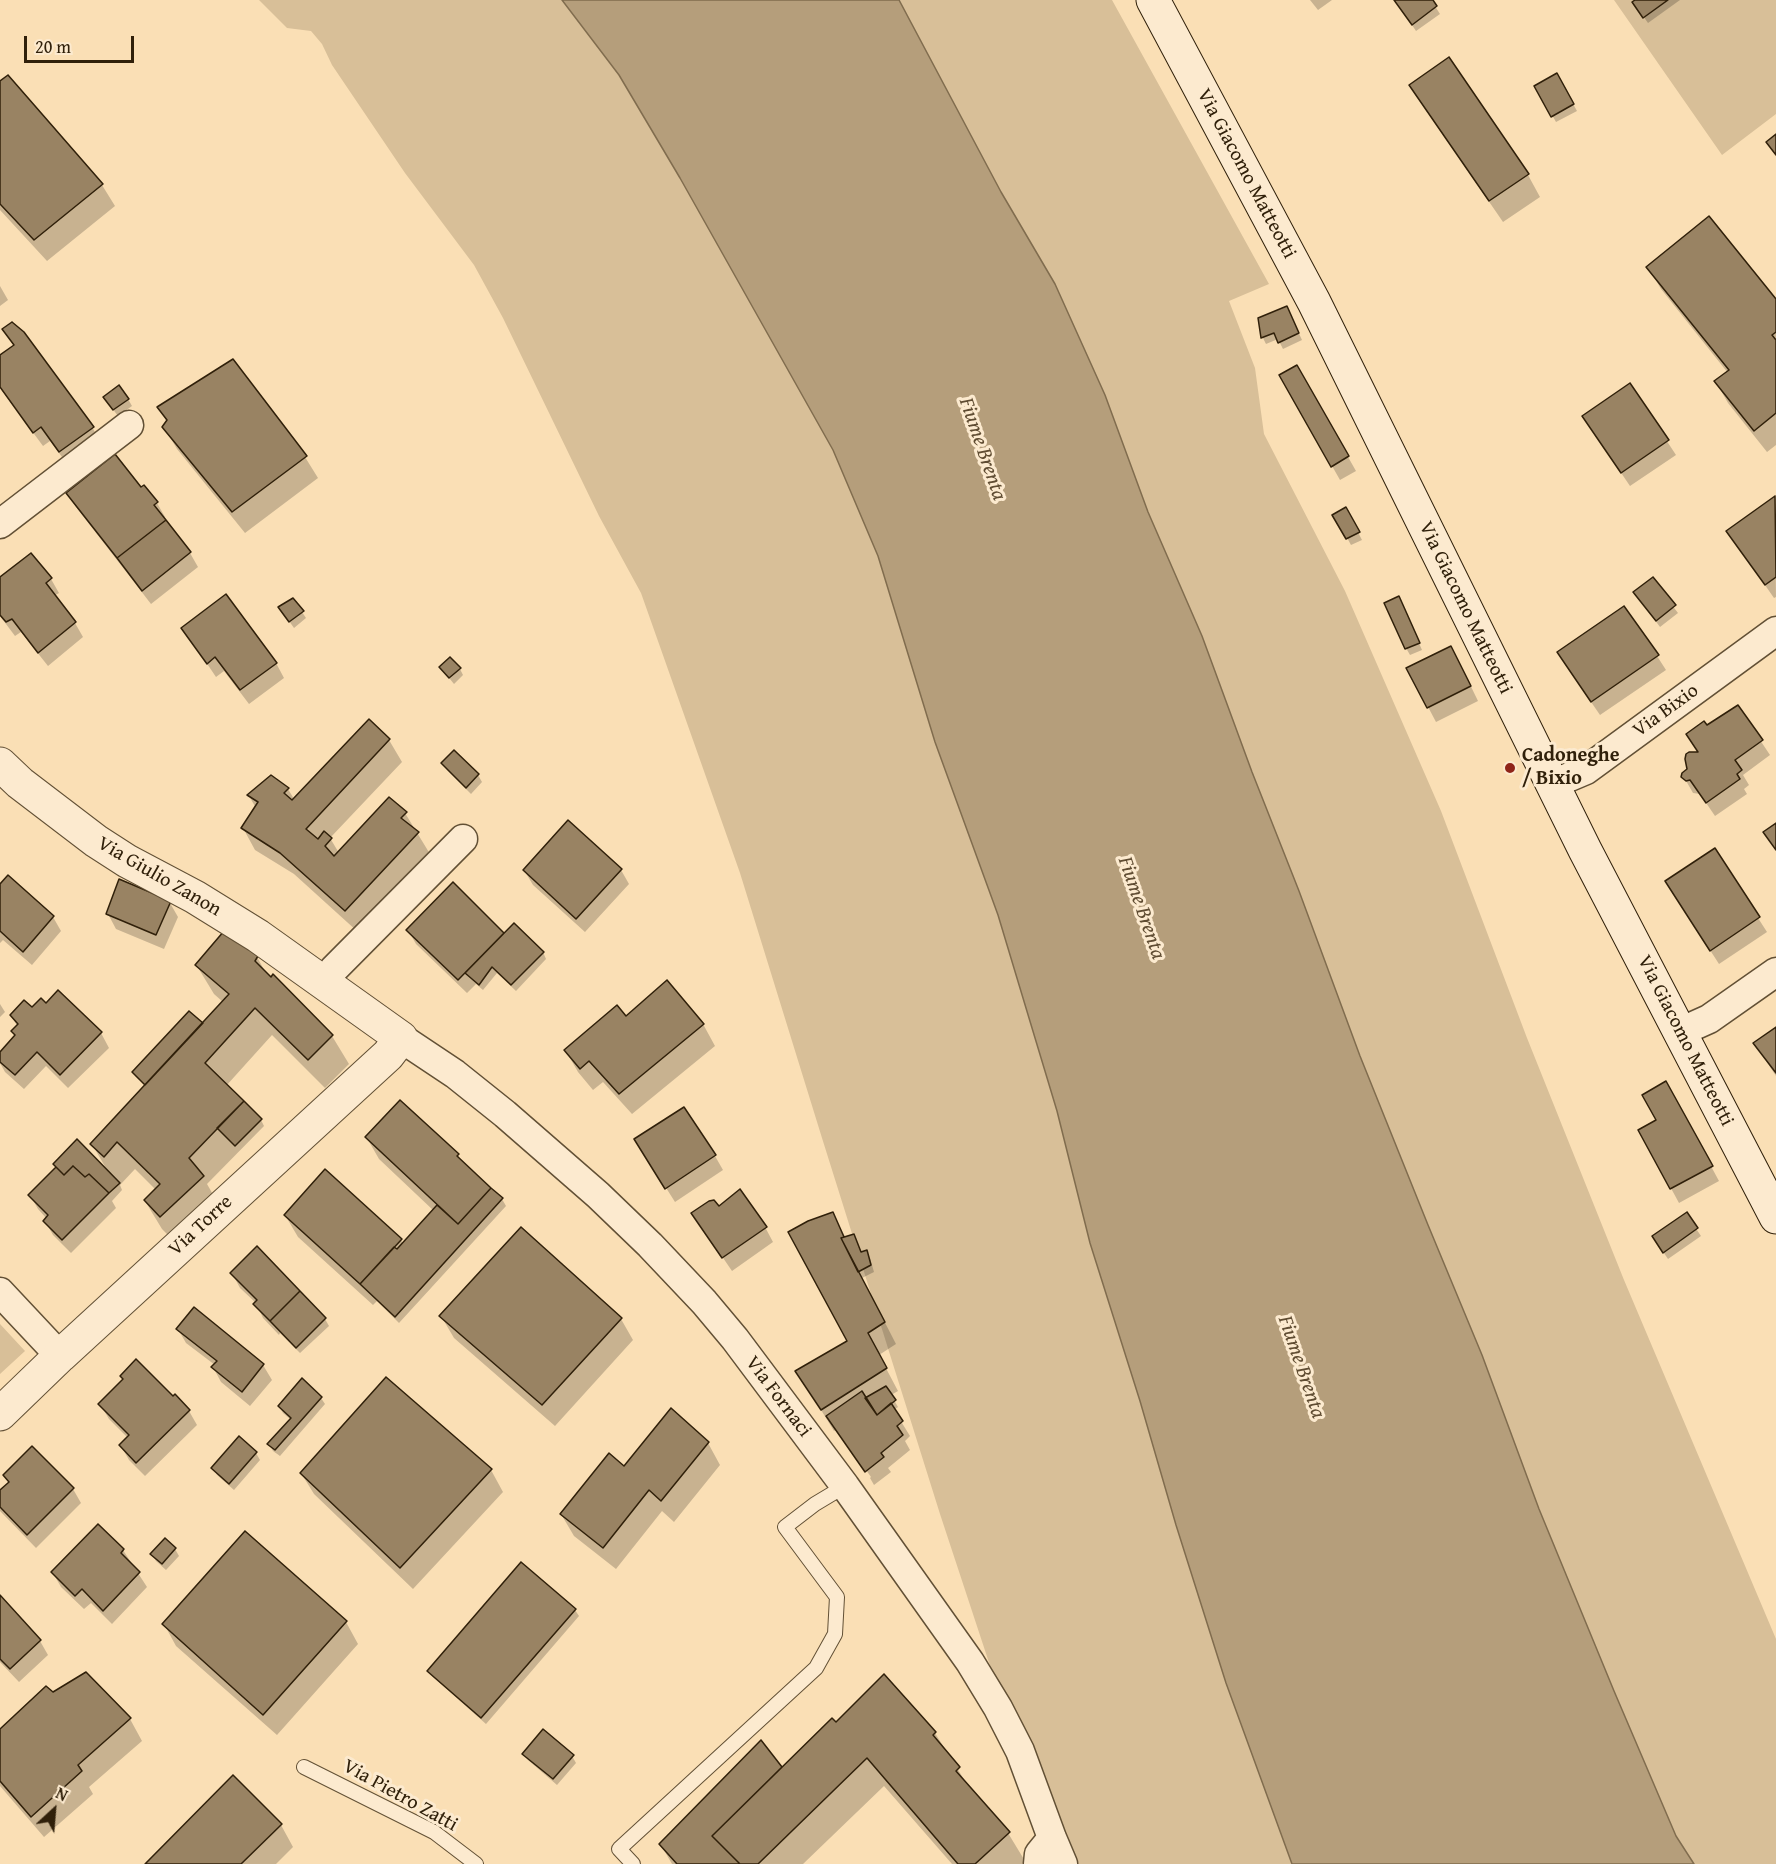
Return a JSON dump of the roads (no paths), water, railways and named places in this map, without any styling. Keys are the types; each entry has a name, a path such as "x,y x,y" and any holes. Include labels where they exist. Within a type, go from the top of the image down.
{"main road":[{"name":"Via Giacomo Matteotti","path":"1153,0 1314,302 1553,784 1776,1217"},
{"name":"Via Giulio Zanon","path":"0,764 20,783 96,841 258,936 401,1038"},
{"name":"Via Torre","path":"0,1414 60,1356 388,1055 401,1038"}],"street":[{"path":"0,524 129,425"},
{"name":"Via Bixio","path":"1553,784 1586,770 1776,631"},
{"path":"325,983 334,969 463,839"},
{"path":"1680,1032 1709,1019 1776,972"},
{"name":"Via Fornaci","path":"401,1038 455,1074 598,1195 650,1245 704,1302 735,1339 845,1486 970,1662 998,1708 1020,1751 1063,1864"},
{"path":"0,1292 60,1356"},
{"path":"1038,1864 1039,1854 1052,1838"}],"lane":[{"path":"633,1864 619,1849 816,1668 835,1634 837,1597 785,1527 815,1504 845,1486"},
{"name":"Via Pietro Zatti","path":"304,1767 434,1832 476,1864"}],"water":[{"name":"Fiume Brenta","path":"562,0 899,0 1001,192 1055,284 1105,395 1148,512 1202,636 1360,1056 1482,1355 1539,1509 1676,1836 1694,1864 1292,1864 1226,1683 1090,1243 1057,1111 998,915 935,742 878,556 833,450 680,178 619,75"}],"place":[{"name":"Cadoneghe / Bixio","path":"1510,768"}]}
